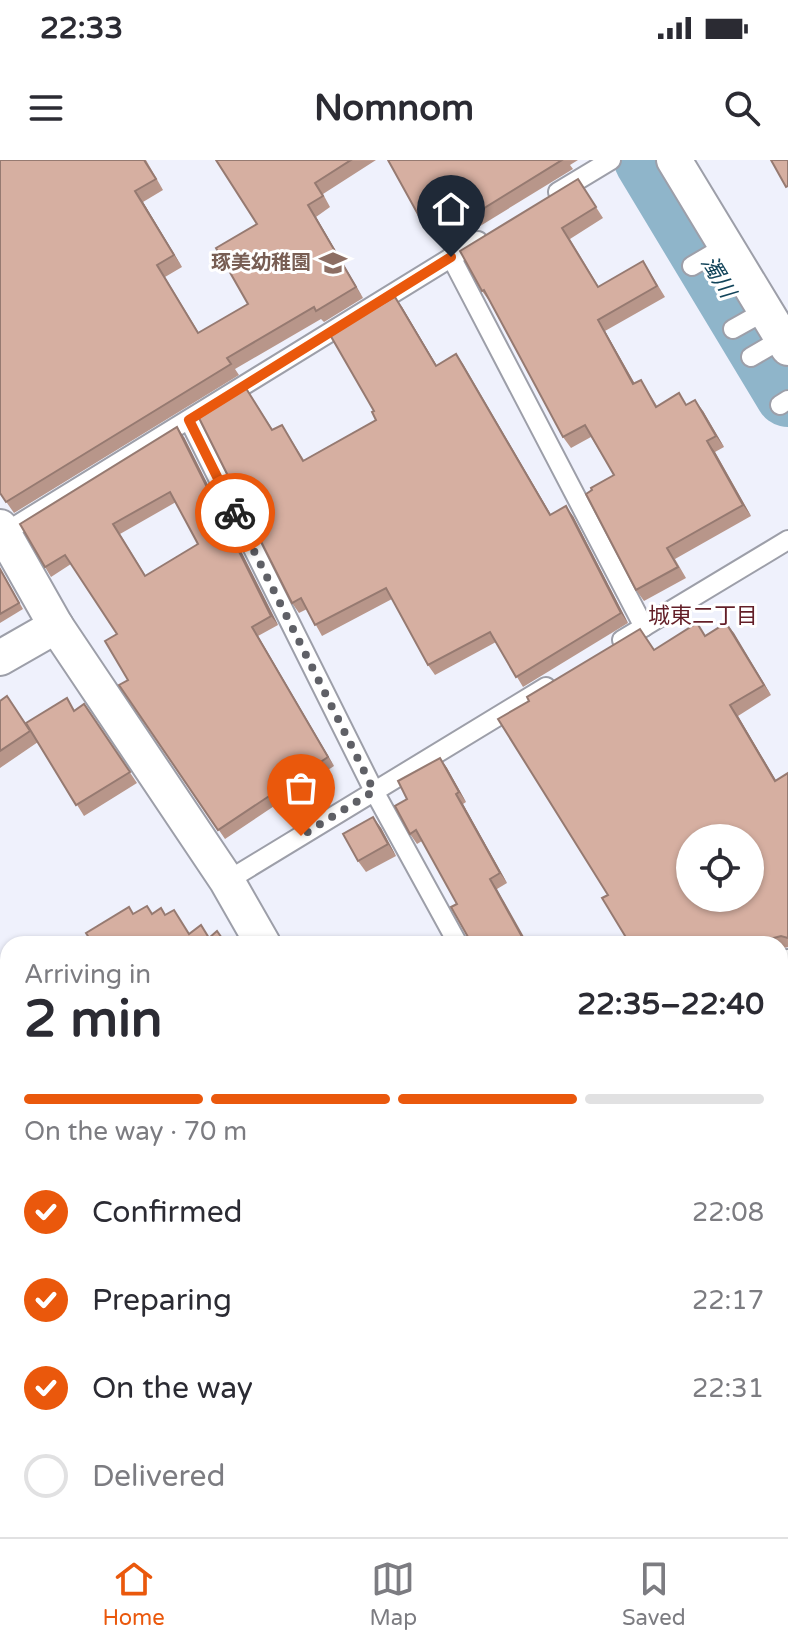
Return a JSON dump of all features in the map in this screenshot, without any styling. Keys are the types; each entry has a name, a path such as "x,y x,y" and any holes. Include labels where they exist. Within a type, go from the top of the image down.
{"street":[{"path":"684,163 721,249 775,329"},
{"path":"2,530 56,626 227,881 258,936"},
{"path":"0,658 56,626"}],"lane":[{"path":"545,200 611,160"},
{"path":"2,530 189,420 491,233"},
{"path":"692,266 721,249"},
{"path":"451,257 644,627"},
{"path":"733,329 775,329"},
{"path":"751,357 775,329"},
{"path":"189,420 374,791 454,936"},
{"path":"603,652 788,540"},
{"path":"227,881 562,677"}],"building":[{"path":"0,160 144,160 156,179 135,191 174,255 157,265 198,333 248,304 216,248 257,224 216,160 351,160 315,183 323,196 308,205 356,287 316,311 314,307 227,358 231,364 6,502 0,493"},
{"path":"388,160 562,160 447,231 440,219 425,227"},
{"path":"771,160 788,160 788,186 786,187"},
{"path":"578,179 596,207 562,228 598,287 643,261 657,286 598,320 633,384 641,380 656,407 679,393 686,405 695,400 716,436 707,441 743,505 667,548 678,567 636,590 586,494 614,475 585,425 563,437 460,251"},
{"path":"395,297 436,366 456,354 550,515 566,506 621,613 516,677 490,632 428,665 386,588 315,625 301,598 292,603 197,414 244,385 272,430 282,425 303,461 376,420 374,411 329,333"},
{"path":"177,427 271,616 252,627 328,757 218,830 119,685 128,680 105,641 117,634 65,555 45,567 20,524","holes":["170,492 198,544 145,576 113,524"]},
{"path":"0,569 19,603 0,614"},
{"path":"697,623 705,636 726,623 764,685 730,705 775,781 788,773 788,936 625,936 602,898 608,895 498,719 529,701 527,697 640,629 654,650"},
{"path":"7,696 30,731 0,751 0,701"},
{"path":"67,698 74,711 84,704 130,772 76,805 26,723"},
{"path":"440,758 459,792 456,794 500,873 490,879 522,936 467,936 451,907 457,904 416,830 410,834 395,806 407,799 398,781"},
{"path":"373,817 388,844 358,861 343,834"},
{"path":"147,906 152,914 161,908 165,915 174,910 189,934 201,925 208,936 88,936 86,933 129,907 133,914"}],"waterway":[{"name":"濁川","path":"647,160 788,394"}],"way so far":[{"path":"235,513 374,791 301,836"}],"place":[{"name":"琢美幼稚園","path":"333,263"}],"district":[{"name":"城東二丁目","path":"703,616"}],"route":[{"path":"235,513 189,420 451,257"}]}
